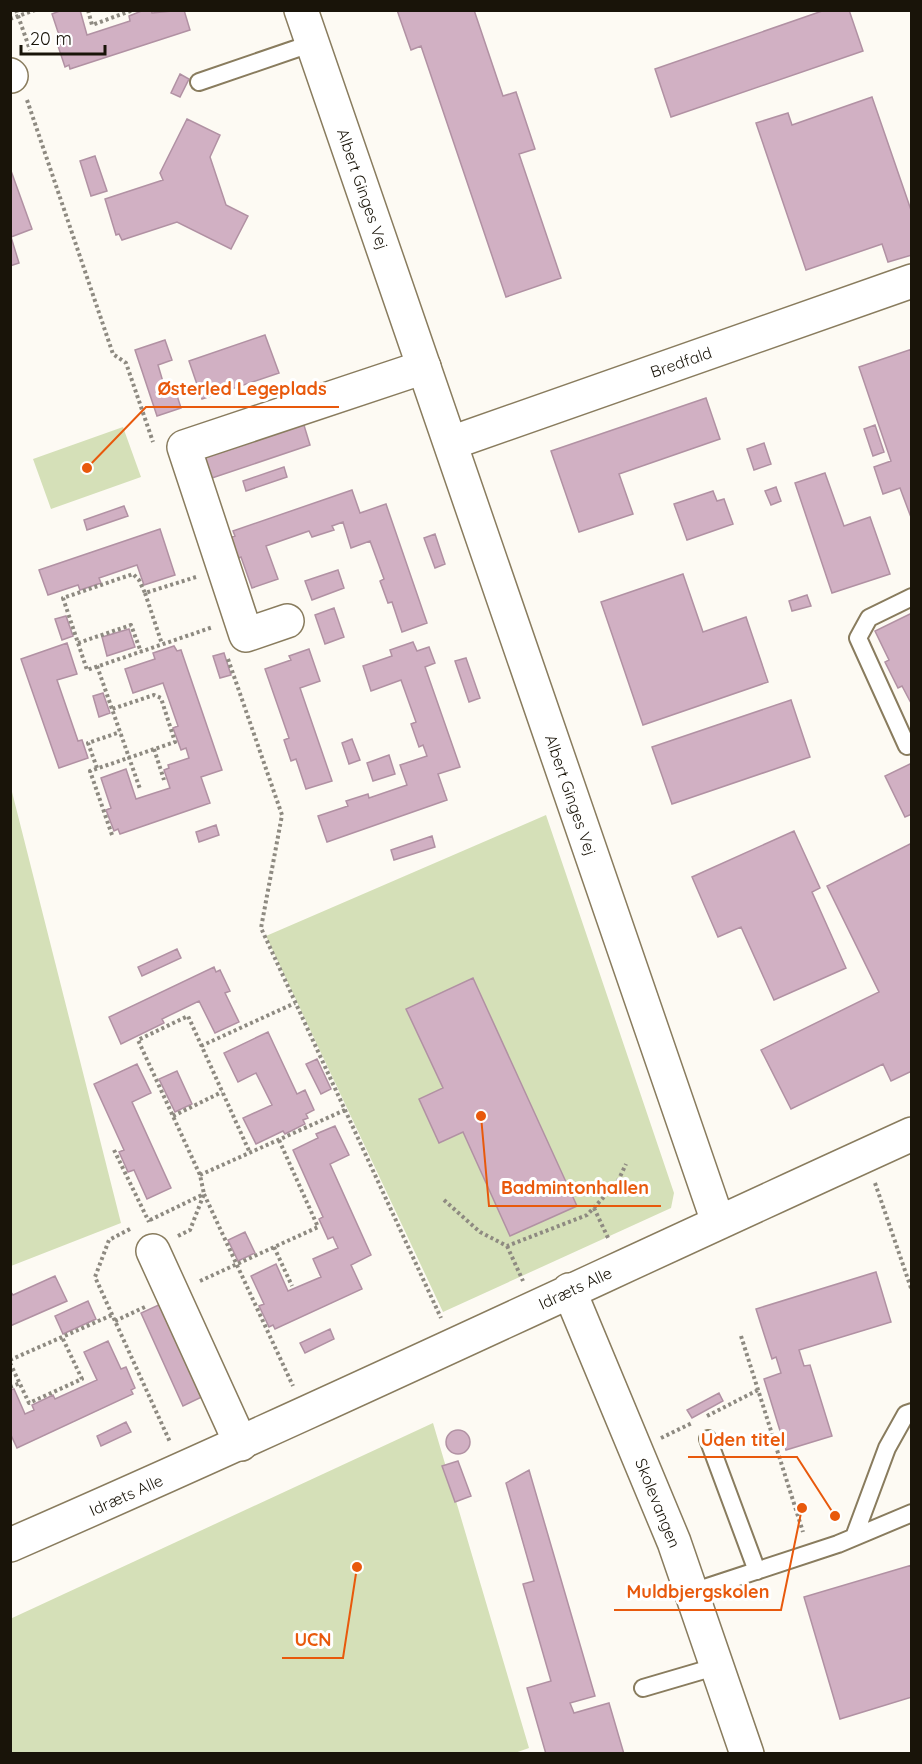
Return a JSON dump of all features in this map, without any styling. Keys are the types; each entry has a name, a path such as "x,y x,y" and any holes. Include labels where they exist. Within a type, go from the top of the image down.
{"street":[{"name":"Albert Ginges Vej","path":"302,10 718,1222"},
{"name":"Bredfald","path":"450,443 912,281"},
{"path":"287,621 246,634 184,447 424,367"},
{"name":"Idræts Alle","path":"10,1545 241,1444 454,1346 569,1290 912,1134"},
{"path":"157,1248 172,1294 241,1444"},
{"name":"Skolevangen","path":"569,1290 674,1542 747,1754"}],"lane":[{"path":"200,82 313,43"},
{"path":"907,746 858,638 869,618 912,597"},
{"path":"854,1537 888,1448 906,1414 912,1412"},
{"path":"708,1439 757,1571"},
{"path":"692,1593 810,1553 912,1513"},
{"path":"643,1688 718,1666"}],"path":[{"path":"10,19 35,10"},
{"path":"88,10 92,25 133,10"},
{"path":"11,75 22,85 113,354 126,363 157,453"},
{"path":"162,644 145,593 139,580 133,574 63,598 87,670 217,626 213,616"},
{"path":"145,593 199,576 203,586"},
{"path":"78,643 131,625 141,652"},
{"path":"224,648 282,815 261,928 454,1346"},
{"path":"97,666 140,789"},
{"path":"112,709 154,694 161,698 175,742 90,771 112,835"},
{"path":"97,768 88,743 120,732"},
{"path":"154,749 164,780"},
{"path":"201,1046 295,1003"},
{"path":"114,1150 157,1248 190,1230 204,1194 200,1175 138,1040 188,1016 250,1153"},
{"path":"173,1116 222,1092"},
{"path":"200,1175 345,1110"},
{"path":"115,1321 318,1227 279,1140"},
{"path":"865,1155 912,1291"},
{"path":"507,1246 587,1215 617,1183 626,1164"},
{"path":"444,1200 480,1232 507,1246 535,1306"},
{"path":"594,1208 622,1266"},
{"path":"274,1247 292,1286"},
{"path":"62,1337 82,1379 29,1402 10,1361 62,1337 112,1315"},
{"path":"741,1336 810,1553"},
{"path":"10,1387 20,1383"}],"green space":[{"path":"123,427 141,477 51,509 33,459"},
{"path":"10,784 121,1223 11,1266 10,1266"},
{"path":"546,815 674,1193 671,1208 443,1312 266,936"},
{"path":"433,1423 529,1748 512,1754 11,1753 10,1619"}],"building":[{"path":"62,10 80,10 87,35 130,21 129,16 144,10 151,10 152,13 184,10 190,30 70,69 69,65 65,67 58,46 62,44 52,14"},
{"path":"397,10 474,10 503,96 516,92 535,149 519,154 561,278 506,297 421,46 411,50"},
{"path":"825,10 849,10 863,51 671,117 655,69"},
{"path":"180,74 189,79 180,97 171,93"},
{"path":"872,97 912,213 912,255 888,262 882,244 806,270 756,123 788,113 792,125"},
{"path":"187,119 220,135 210,157 226,205 248,216 231,249 177,222 122,240 119,234 116,235 105,199 163,180 160,173"},
{"path":"95,156 107,191 91,196 80,161"},
{"path":"10,168 32,229 11,237 19,263 10,266"},
{"path":"265,335 279,373 202,399 189,361"},
{"path":"165,340 172,360 158,365 166,392 175,389 181,408 157,416 135,350"},
{"path":"912,349 912,520 900,488 883,494 874,467 891,461 859,367"},
{"path":"706,398 720,439 619,474 633,514 579,532 551,451"},
{"path":"303,422 310,445 203,481 195,459"},
{"path":"875,425 884,452 873,456 864,429"},
{"path":"764,443 771,464 754,470 747,449"},
{"path":"284,467 287,477 246,491 243,481"},
{"path":"825,473 844,526 870,517 890,574 832,593 795,483"},
{"path":"776,487 781,501 771,505 765,491"},
{"path":"352,490 360,513 386,504 427,623 402,632 392,602 388,603 380,581 384,579 370,541 351,548 343,522 332,526 334,530 312,537 309,531 266,546 278,579 252,588 241,557 236,559 229,538 235,536 233,531"},
{"path":"713,491 717,501 724,499 733,524 687,540 674,504"},
{"path":"124,506 128,516 87,530 84,520"},
{"path":"160,529 175,575 144,585 137,565 99,578 101,583 80,590 78,585 48,595 39,570"},
{"path":"435,534 445,564 435,568 424,538"},
{"path":"338,570 344,588 312,600 305,581"},
{"path":"683,574 703,632 746,617 768,682 643,725 601,602"},
{"path":"807,595 811,606 792,611 789,601"},
{"path":"334,608 344,637 325,644 315,615"},
{"path":"912,613 912,705 902,686 898,688 885,662 889,660 875,631"},
{"path":"66,616 73,636 62,640 55,619"},
{"path":"129,629 135,647 107,656 102,637"},
{"path":"413,642 417,651 429,647 435,663 425,667 460,767 438,774 447,800 327,842 318,816 348,806 346,801 368,794 369,798 407,785 400,765 427,756 423,745 419,747 411,724 416,722 401,680 371,691 363,666 392,656 390,650"},
{"path":"67,643 77,674 57,680 78,741 82,740 88,758 59,768 21,659"},
{"path":"174,646 177,651 181,650 222,770 201,777 210,803 120,834 118,829 114,831 106,810 111,808 101,778 126,769 136,799 170,788 164,770 169,768 168,765 189,758 186,748 181,750 173,728 178,726 163,683 133,693 125,669 155,659 153,653"},
{"path":"309,649 320,681 300,688 332,781 306,789 296,759 291,761 284,740 289,738 265,669 291,660 289,656"},
{"path":"224,653 231,675 220,678 213,656"},
{"path":"466,658 480,698 469,702 455,661"},
{"path":"103,693 110,713 99,717 93,696"},
{"path":"791,700 810,757 672,804 652,747"},
{"path":"352,739 360,760 349,764 342,743"},
{"path":"389,755 395,774 373,781 367,763"},
{"path":"912,763 912,814 905,817 885,776"},
{"path":"216,825 219,835 199,842 196,832"},
{"path":"794,831 820,888 812,892 846,968 774,1000 741,927 718,937 692,877"},
{"path":"432,836 435,847 394,860 391,850"},
{"path":"912,843 912,1071 891,1081 883,1064 791,1109 761,1050 879,992 827,886"},
{"path":"177,949 181,958 142,976 138,967"},
{"path":"214,967 216,972 220,970 230,991 225,993 239,1022 215,1033 199,1001 162,1019 164,1023 121,1044 109,1017"},
{"path":"473,978 577,1206 510,1236 463,1132 439,1143 419,1099 443,1088 406,1009"},
{"path":"268,1032 297,1094 305,1090 314,1110 306,1114 308,1118 303,1120 305,1124 285,1134 283,1131 256,1144 243,1118 272,1105 256,1073 238,1082 224,1053"},
{"path":"317,1059 331,1089 321,1094 306,1064"},
{"path":"137,1064 151,1093 132,1102 171,1188 147,1199 134,1170 128,1172 119,1152 124,1150 94,1084"},
{"path":"177,1071 192,1104 175,1112 159,1079"},
{"path":"335,1126 349,1155 330,1164 371,1255 351,1265 362,1289 275,1329 273,1325 269,1327 259,1306 264,1304 251,1276 276,1264 288,1291 321,1277 313,1259 338,1248 333,1237 328,1239 319,1219 323,1217 293,1150 318,1138 316,1134"},
{"path":"245,1232 255,1253 238,1261 228,1240"},
{"path":"876,1272 891,1322 799,1350 804,1366 810,1365 832,1436 786,1450 764,1379 781,1373 776,1357 772,1359 756,1309"},
{"path":"55,1276 67,1301 10,1326 10,1291 13,1295"},
{"path":"88,1301 96,1319 63,1334 55,1316"},
{"path":"163,1303 206,1395 183,1406 141,1313"},
{"path":"330,1329 334,1339 305,1353 300,1343"},
{"path":"108,1341 121,1369 126,1367 135,1388 131,1390 133,1394 17,1448 10,1433 10,1390 14,1389 25,1414 34,1410 32,1405 53,1395 55,1399 97,1380 84,1352"},
{"path":"719,1393 723,1401 692,1418 687,1410"},
{"path":"126,1422 131,1432 101,1446 97,1436"},
{"path":"458,1430 467,1433 470,1442 467,1451 458,1454 449,1451 446,1442 449,1433"},
{"path":"458,1461 471,1496 455,1502 442,1466"},
{"path":"529,1470 595,1696 570,1703 574,1713 609,1703 624,1754 546,1754 527,1688 551,1681 523,1584 534,1581 506,1483"},
{"path":"912,1565 912,1697 840,1719 804,1597"}],"place":[{"name":"Østerled Legeplads","path":"87,468"},
{"name":"Badmintonhallen","path":"481,1116"},
{"name":"Muldbjergskolen","path":"802,1508"},
{"name":"Uden titel","path":"835,1516"},
{"name":"UCN","path":"357,1567"}]}
